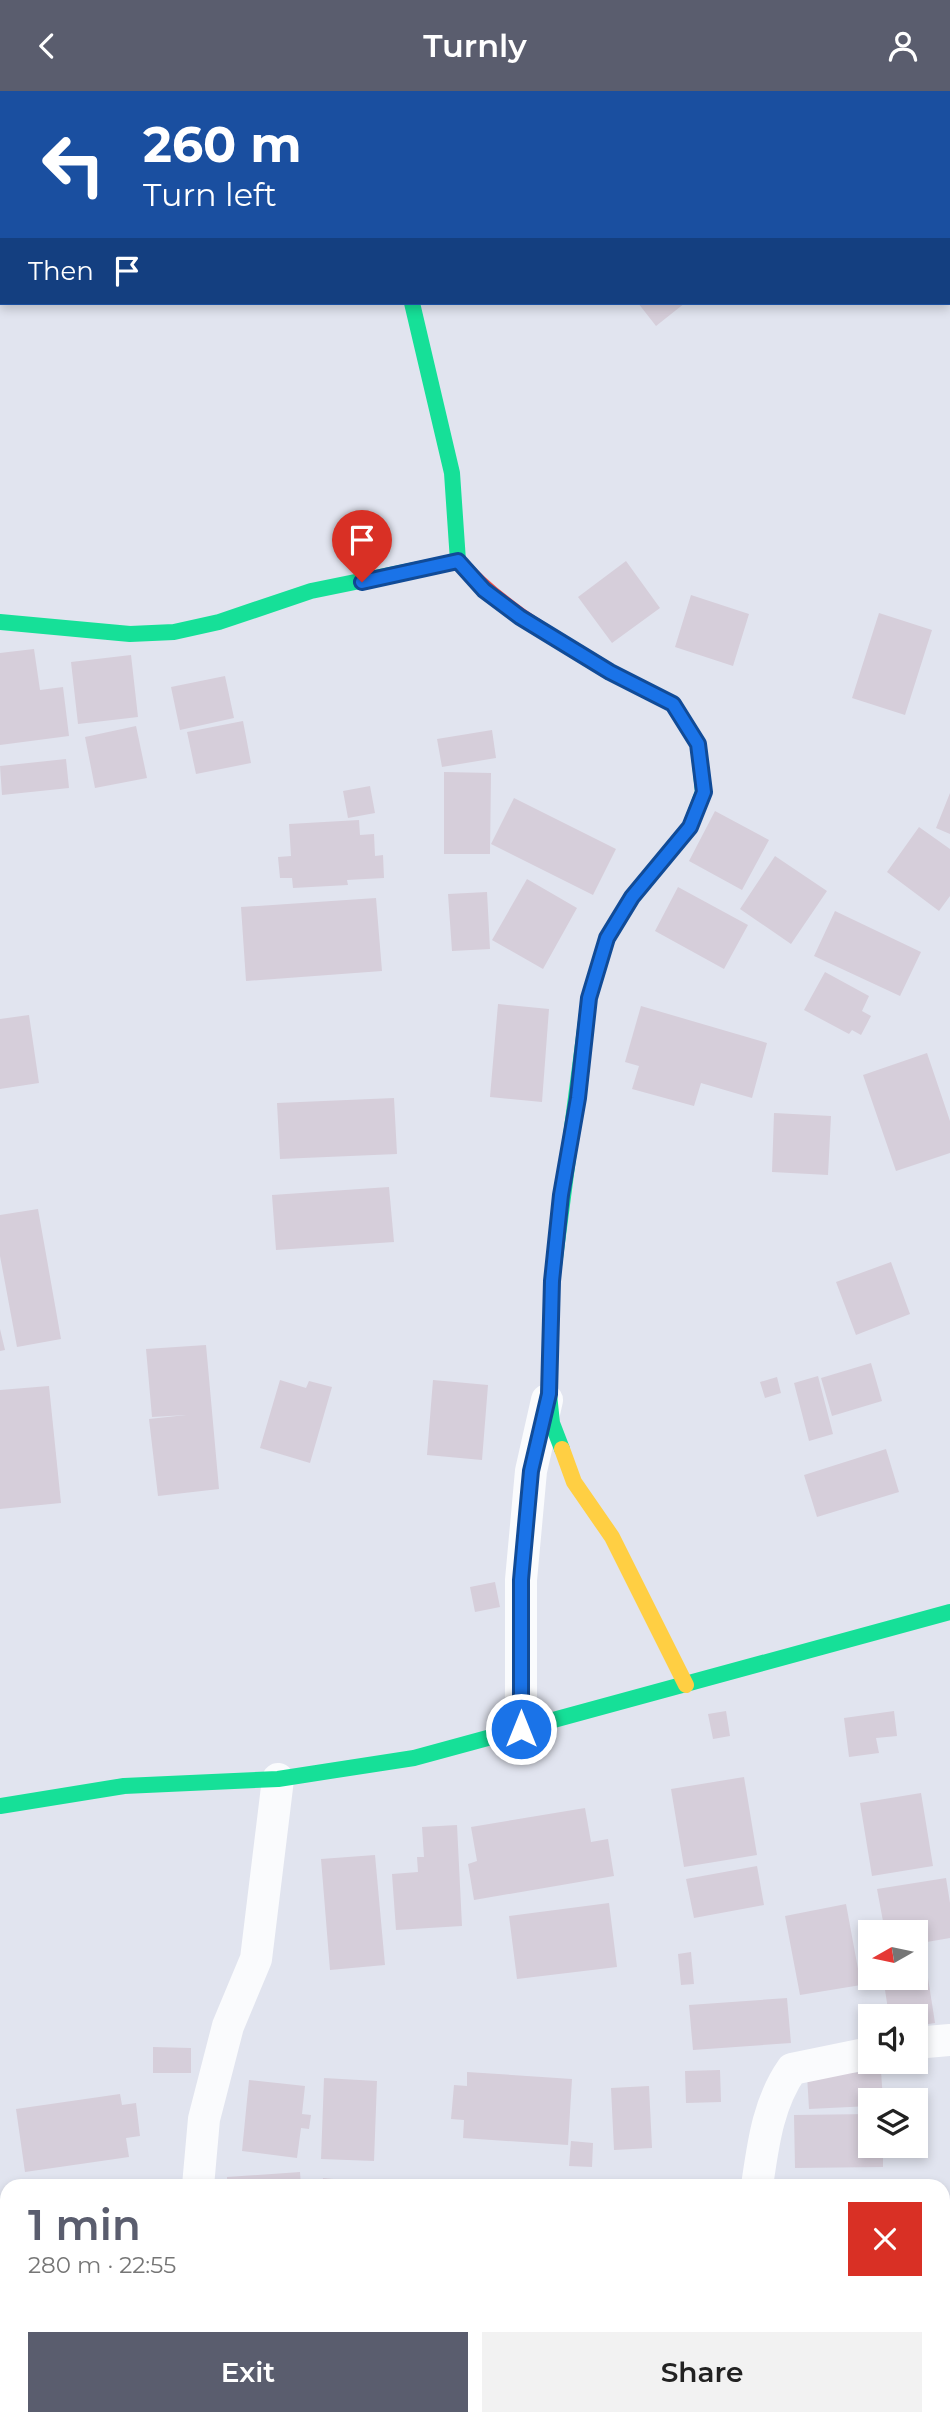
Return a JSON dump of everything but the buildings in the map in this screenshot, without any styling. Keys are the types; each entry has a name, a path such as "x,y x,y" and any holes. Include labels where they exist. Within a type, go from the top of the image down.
{"street":[{"path":"412,305 452,474 458,561 484,590 520,617 610,672 673,704 698,744 704,792 690,827 632,897 607,938 589,998 578,1098 561,1195 552,1281 549,1394 552,1423 574,1482 612,1537 686,1685"},
{"path":"0,622 25,622 120,636 173,633 227,621 293,597 458,561"},
{"path":"521,1729 521,1580 531,1471 549,1394"},
{"path":"0,1806 124,1786 205,1780 278,1779 414,1758 950,1612"},
{"path":"199,2179 204,2119 228,2026 256,1959 278,1779"},
{"path":"928,2042 950,2040"},
{"path":"758,2179 764,2139 780,2087 792,2069 858,2055"}],"traffic: fast":[{"path":"0,622 130,634 174,632 219,622 311,591 458,561 452,473 412,305"},
{"path":"562,1449 552,1423 549,1394 552,1281 589,998 607,938 632,897 690,827 703,792 698,744 673,704 607,670"},
{"path":"0,1806 124,1786 278,1779 414,1758 950,1612"}],"traffic: slow":[{"path":"562,1449 574,1482 612,1537 686,1685"}],"traffic: jam":[{"path":"458,561 509,607 607,670"}],"route":[{"path":"362,582 458,561 484,590 520,617 610,672 673,704 698,744 704,792 690,827 632,897 607,938 589,998 578,1098 561,1195 552,1281 549,1394 531,1471 521,1580 521,1729"}]}
